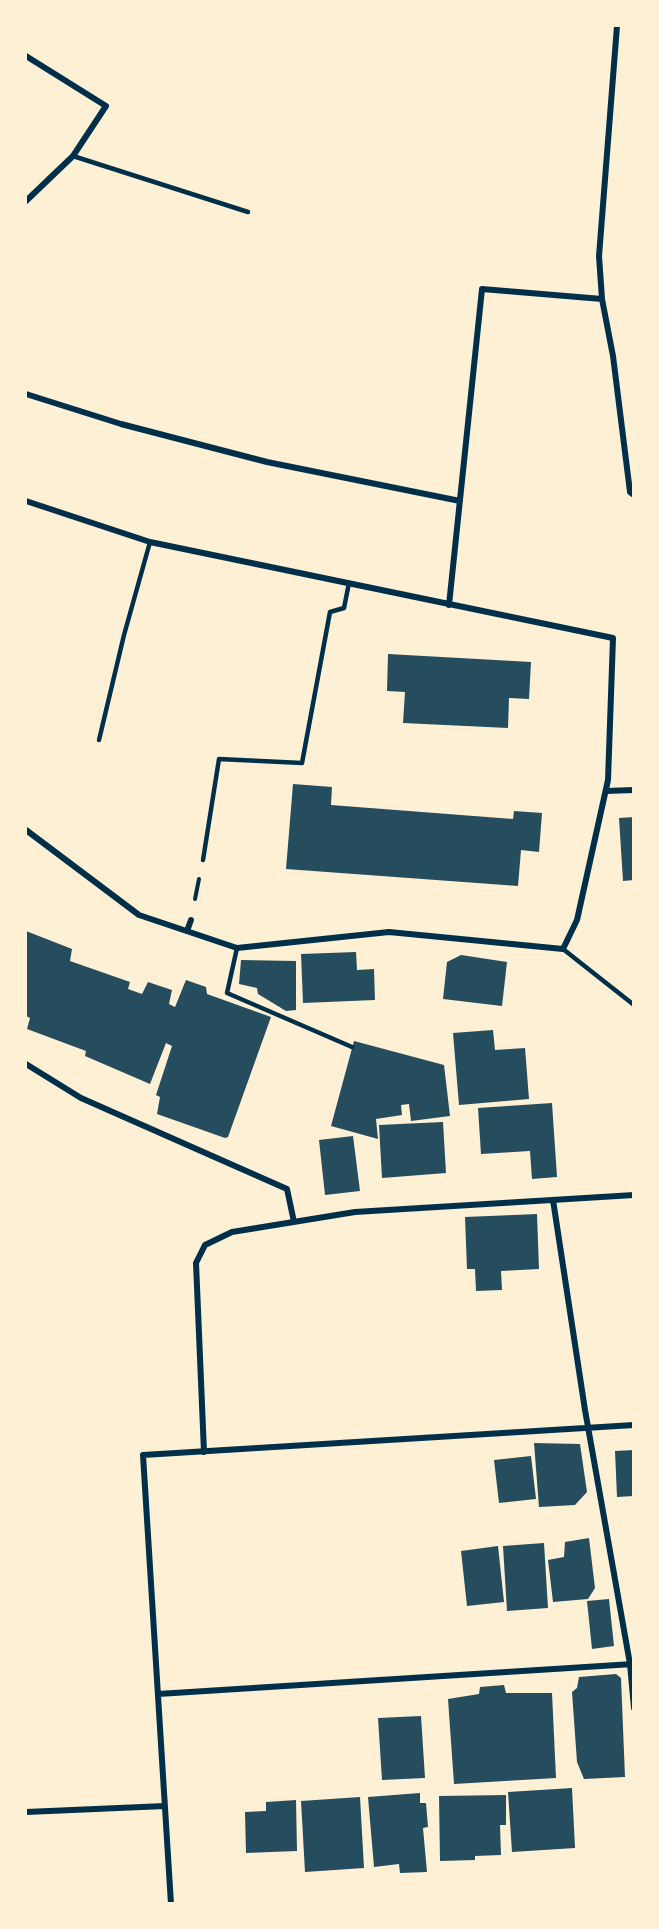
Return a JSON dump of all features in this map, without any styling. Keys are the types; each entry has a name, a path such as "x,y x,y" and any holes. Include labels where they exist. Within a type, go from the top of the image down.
{"street":[{"path":"617,26 599,256 602,300 613,357 630,492 633,495"},
{"path":"26,56 106,106 74,156 26,201"},
{"path":"448,605 482,289 602,300"},
{"path":"26,394 121,424 267,462 460,501"},
{"path":"26,501 150,542 613,638 606,791 577,920 563,949 389,932 237,948 139,915 26,830"},
{"path":"606,791 633,790"},
{"path":"187,931 190,920"},
{"path":"26,1064 81,1098 287,1189 294,1222"},
{"path":"204,1452 196,1263 205,1245 232,1232 354,1212 633,1195"},
{"path":"553,1200 588,1429 632,1664 633,1708"},
{"path":"171,1904 143,1455 633,1425"},
{"path":"158,1694 632,1664"},
{"path":"26,1812 165,1806"}],"lane":[{"path":"74,156 248,212"},
{"path":"99,740 124,635 150,542"},
{"path":"202,860 219,759 302,763 330,612 344,608 349,583"},
{"path":"237,948 227,993 352,1047"},
{"path":"563,949 633,1005"}],"path":[{"path":"190,920 202,860"}],"building":[{"path":"388,654 531,662 529,699 509,698 508,728 403,723 405,692 387,691"},
{"path":"293,784 332,787 331,805 513,819 514,811 542,813 539,852 521,850 518,886 286,869"},
{"path":"634,817 634,880 623,881 619,818"},
{"path":"26,931 72,949 70,961 130,982 128,989 142,994 148,982 172,990 169,1004 175,1007 186,980 206,987 207,994 271,1017 228,1137 225,1138 157,1114 160,1097 156,1095 172,1046 166,1043 150,1084 85,1056 86,1051 27,1029 30,1018 26,1016"},
{"path":"356,952 357,970 374,969 375,1000 303,1003 301,954"},
{"path":"461,955 507,962 502,1006 443,999 447,962"},
{"path":"241,960 296,961 296,1010 286,1011 258,994 257,988 239,984"},
{"path":"493,1030 495,1050 525,1048 529,1099 459,1105 453,1033"},
{"path":"354,1041 444,1065 450,1116 411,1121 409,1104 401,1105 402,1115 376,1119 378,1139 331,1126"},
{"path":"552,1103 557,1177 532,1179 530,1151 481,1154 478,1108"},
{"path":"443,1122 446,1173 382,1178 379,1125"},
{"path":"353,1136 360,1191 325,1195 319,1140"},
{"path":"537,1214 539,1269 501,1271 502,1290 476,1291 475,1269 467,1269 465,1217"},
{"path":"534,1443 580,1444 587,1492 575,1505 539,1507"},
{"path":"634,1450 634,1496 617,1497 615,1451"},
{"path":"531,1456 536,1499 499,1503 494,1460"},
{"path":"589,1538 595,1588 588,1599 553,1602 548,1560 564,1557 565,1542"},
{"path":"544,1543 548,1608 507,1611 503,1546"},
{"path":"498,1546 504,1602 467,1606 461,1551"},
{"path":"609,1599 614,1646 592,1649 587,1601"},
{"path":"616,1674 621,1678 625,1777 584,1779 577,1762 572,1692 577,1688 579,1677"},
{"path":"504,1685 506,1693 552,1693 556,1778 454,1784 448,1699 479,1694 480,1687"},
{"path":"421,1716 425,1778 382,1780 378,1718"},
{"path":"572,1788 575,1848 512,1852 508,1792"},
{"path":"420,1793 420,1803 426,1803 428,1827 423,1828 427,1872 400,1873 399,1864 374,1867 368,1797"},
{"path":"506,1795 506,1825 500,1825 501,1855 475,1856 475,1860 440,1861 439,1796"},
{"path":"360,1797 364,1868 305,1872 301,1801"},
{"path":"296,1800 297,1851 246,1853 245,1812 266,1811 266,1802"}]}
